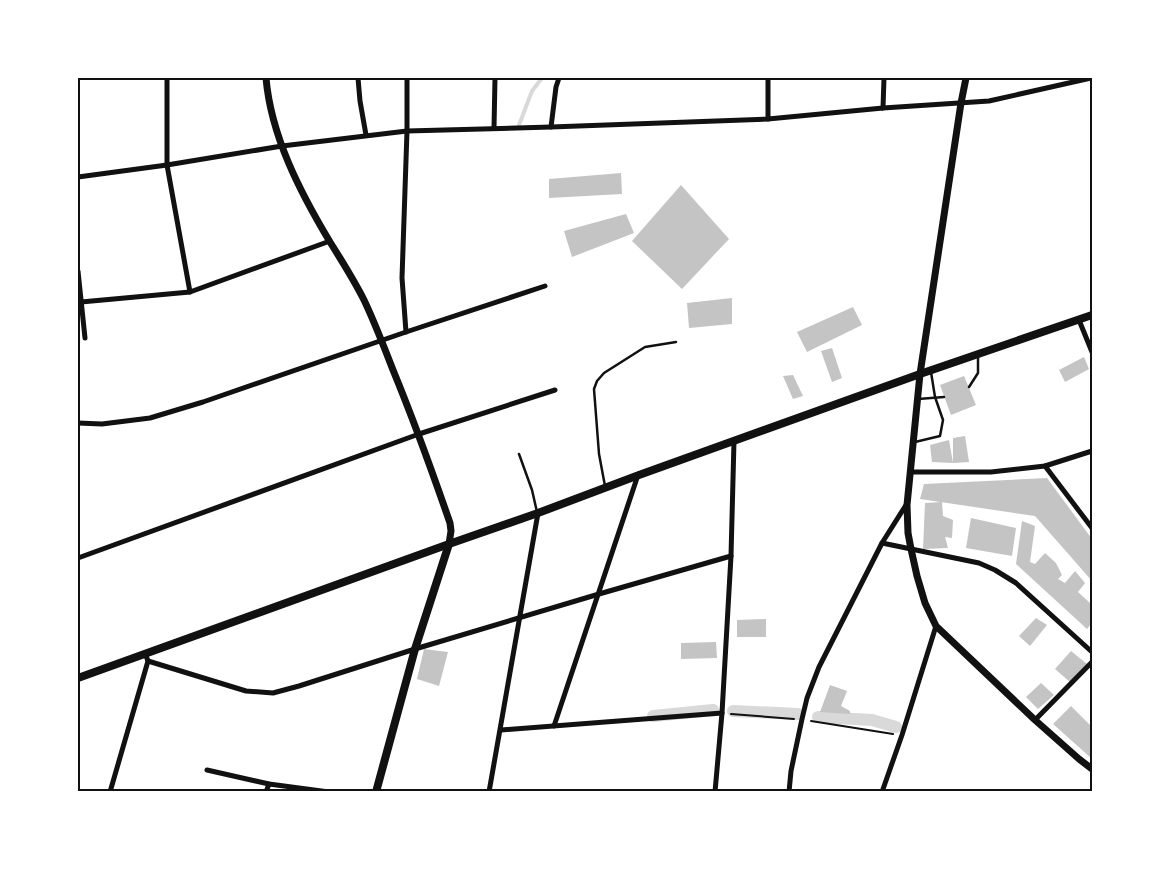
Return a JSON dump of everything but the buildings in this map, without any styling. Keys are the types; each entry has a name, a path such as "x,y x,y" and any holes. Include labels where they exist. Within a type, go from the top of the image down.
{"main road":[{"path":"78,678 538,513 734,440 1092,315"},
{"path":"376,792 416,649 449,544"}],"street":[{"path":"167,78 167,165 190,292"},
{"path":"266,78 273,117 282,146 307,202 349,271 365,302 419,434 450,522 449,544"},
{"path":"358,78 366,135"},
{"path":"406,332 402,278 407,78"},
{"path":"494,128 495,78"},
{"path":"551,127 556,87 559,78"},
{"path":"768,78 768,119"},
{"path":"882,108 884,78"},
{"path":"966,78 920,374 907,505 908,533 925,604 936,626 1035,720 1092,769"},
{"path":"78,177 167,165 282,146 407,130 768,119 882,108 989,101 1091,78"},
{"path":"81,302 190,292 330,241"},
{"path":"78,271 85,338"},
{"path":"78,423 102,424 150,418 203,402 545,286"},
{"path":"1079,320 1092,352"},
{"path":"78,558 419,434 554,390"},
{"path":"715,792 722,713 731,556 734,440"},
{"path":"910,472 991,472 1044,466 1092,452"},
{"path":"1044,466 1092,528"},
{"path":"554,726 638,475"},
{"path":"789,792 791,771 807,698 819,667 882,543 907,505"},
{"path":"489,792 501,730 518,618 538,513"},
{"path":"882,543 979,563 995,570 1016,583 1092,652"},
{"path":"148,661 246,691 273,693 518,618 731,556"},
{"path":"882,792 936,626"},
{"path":"110,792 148,661 145,653"},
{"path":"1035,720 1092,662"},
{"path":"501,730 722,713"},
{"path":"207,770 269,784 329,792"},
{"path":"266,792 269,784"}],"lane":[{"path":"605,488 599,454 594,389 597,382 604,373 645,347 676,342"},
{"path":"969,387 978,373 978,354"},
{"path":"914,442 940,436 943,420 935,397 931,370"},
{"path":"918,399 944,396"},
{"path":"519,454 538,513"}],"path":[{"path":"722,713 802,719 902,735"}],"waterway":[{"path":"519,125 532,91 542,78"},
{"path":"653,716 713,710"},
{"path":"733,711 798,714"},
{"path":"818,717 872,720 896,727"}]}
